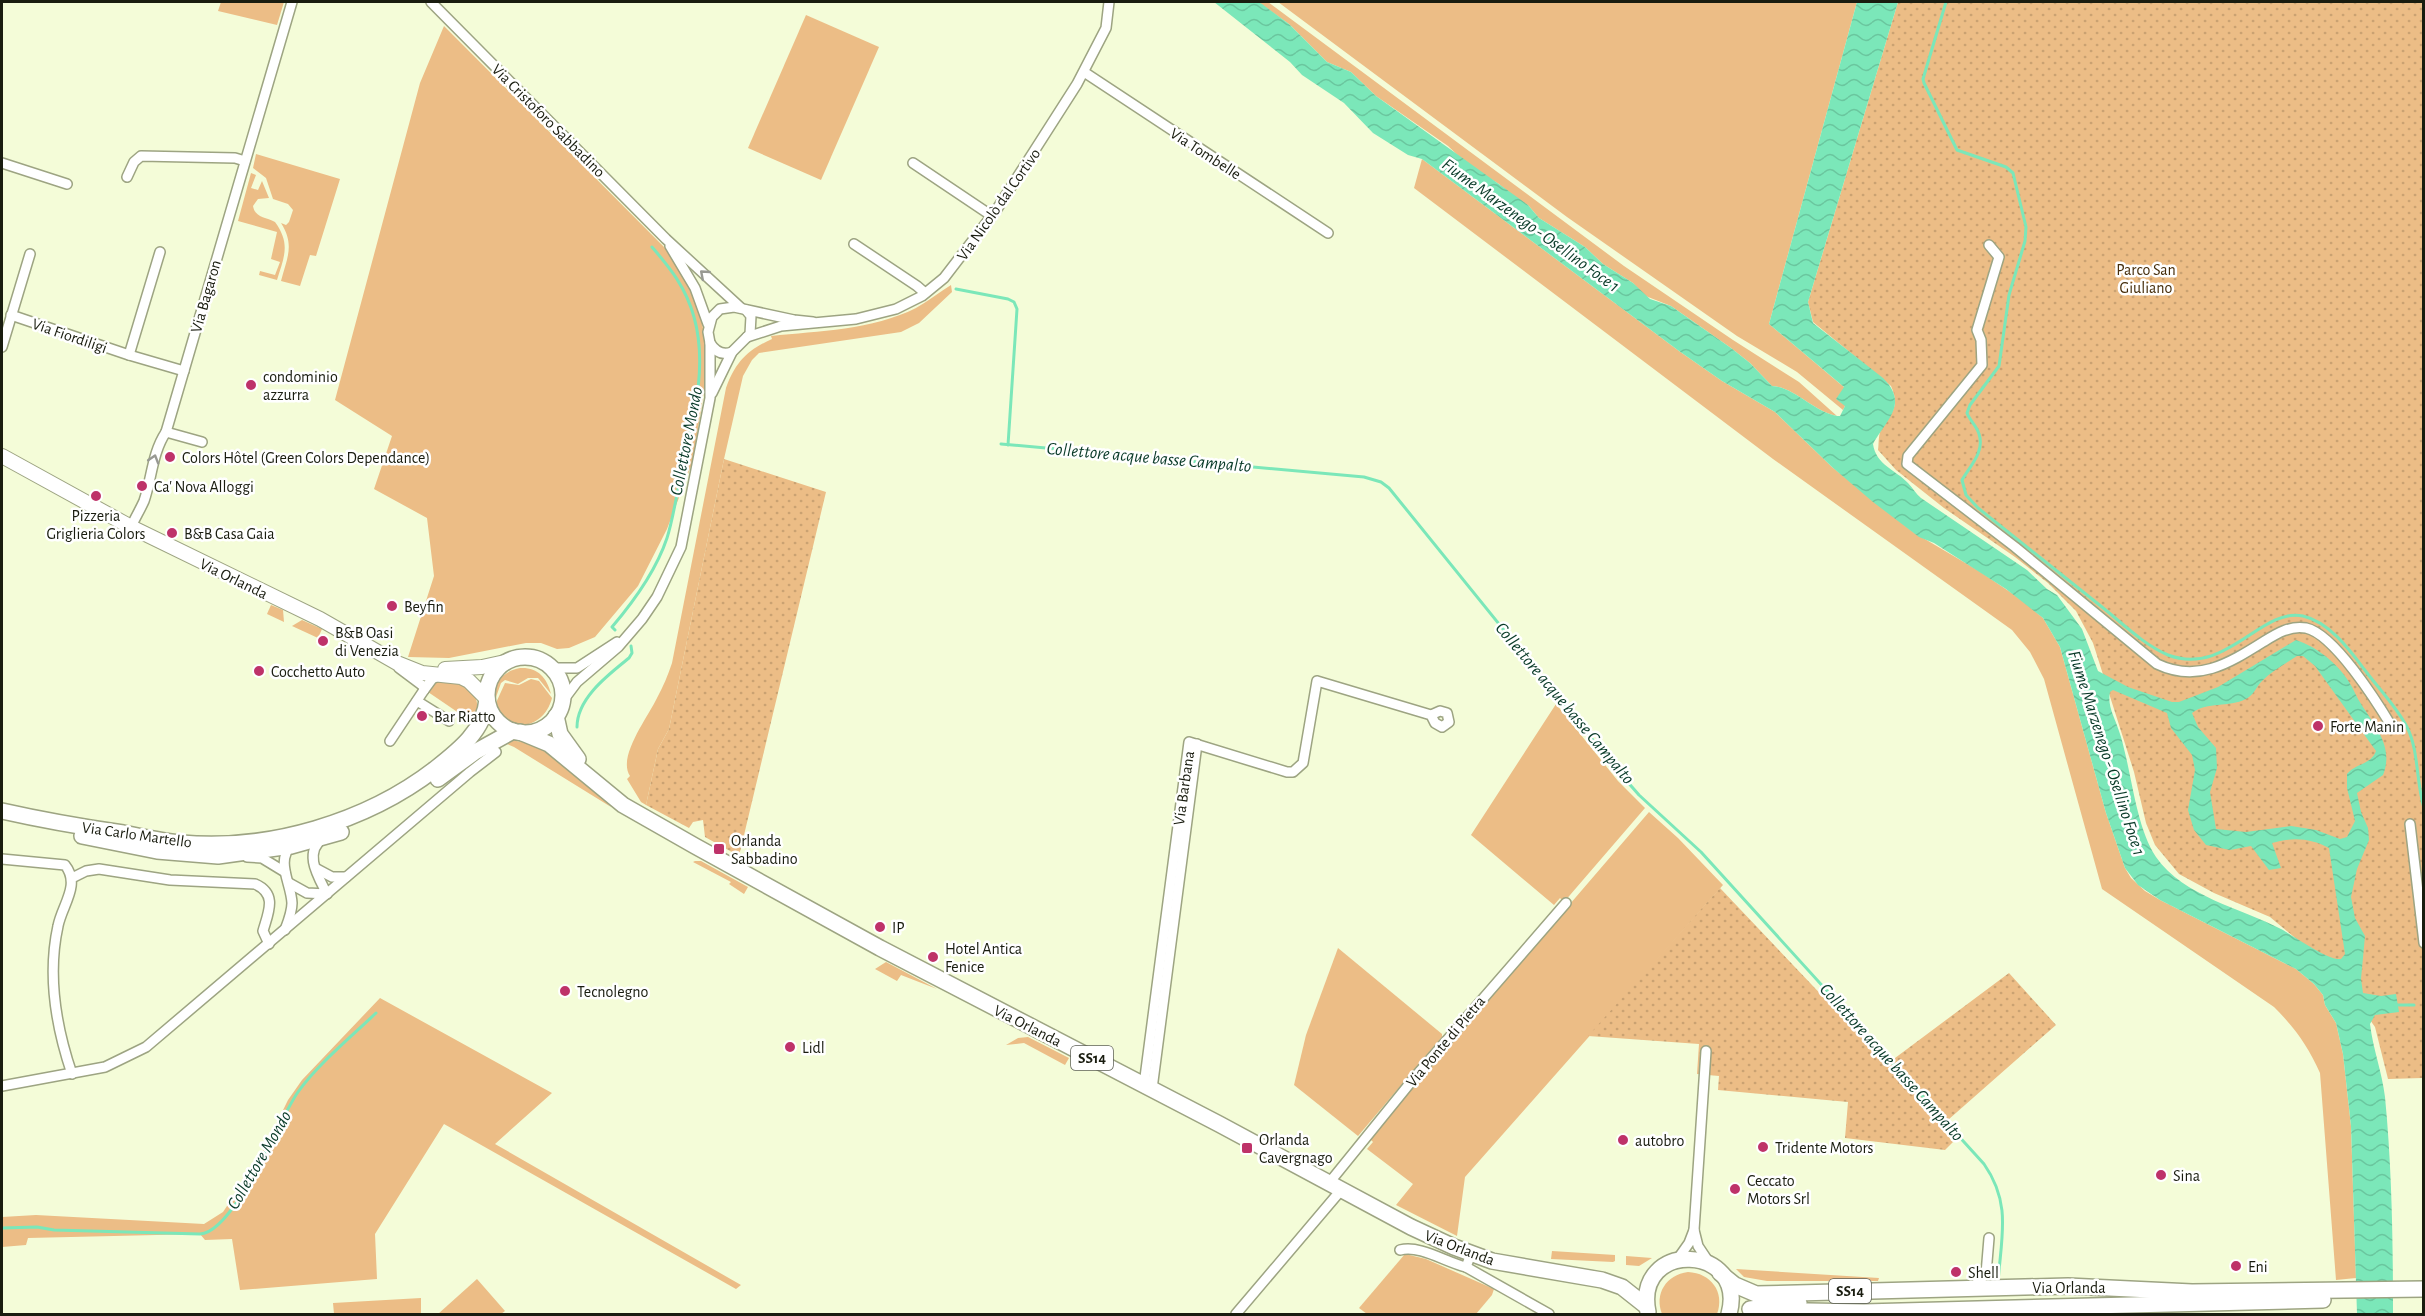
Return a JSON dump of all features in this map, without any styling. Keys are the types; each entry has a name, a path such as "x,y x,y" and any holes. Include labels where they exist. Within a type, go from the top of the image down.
{"main road":[{"name":"Via Orlanda","path":"2,456 131,527 320,618 397,663 422,673 466,679 487,699"},
{"path":"526,657 540,660 552,668 562,687 562,702 556,716 541,729 516,732 495,718 487,699 491,677 505,662 526,657"},
{"name":"Via Orlanda","path":"397,663 444,669 505,662"},
{"name":"Via Carlo Martello","path":"2,811 40,820 182,843 240,842 291,835 333,824 405,791 444,762 479,728 486,710 487,699"},
{"name":"Via Orlanda","path":"556,716 564,742 601,787"},
{"name":"Via Orlanda","path":"516,732 549,744 623,805 655,824 880,948 1336,1186 1468,1260 1602,1280 1641,1280 1654,1275"},
{"name":"Via Carlo Martello","path":"40,820 79,836 157,851 218,855 291,846 323,838 389,812 414,797 481,748 516,732"},
{"name":"SS14","path":"1647,1310 1648,1287 1654,1275 1664,1266 1677,1260 1690,1258 1715,1268"},
{"name":"Via Orlanda","path":"1715,1268 1735,1285 1756,1294 1985,1294 2009,1297 2126,1288 2192,1292 2416,1294"},
{"path":"1715,1268 1730,1291 1729,1314"},
{"name":"Via Orlanda","path":"1602,1280 1623,1287 1647,1310"},
{"name":"Via Orlanda","path":"1864,1312 1985,1294"},
{"path":"1750,1309 1809,1302 1985,1294"},
{"name":"Via Orlanda","path":"2009,1297 2026,1307 2082,1310 2344,1295"},
{"name":"SS14","path":"1783,1314 1808,1311 1864,1312"},
{"path":"1841,1314 1864,1312"}],"street":[{"name":"Via Bagaron","path":"131,527 144,501 155,458 166,432 292,2"},
{"name":"Via Cristoforo Sabbadino","path":"431,2 666,239 743,309"},
{"name":"Via Nicolò dal Cortivo","path":"747,337 781,326 856,319 882,313 909,303 925,293 954,267 992,216 1055,121 1084,72 1106,27 1109,2"},
{"name":"Via Tombelle","path":"1084,72 1328,233"},
{"path":"127,177 134,162 141,156 236,158 245,161"},
{"path":"2,163 67,184"},
{"path":"913,163 992,216"},
{"name":"Via Cristoforo Sabbadino","path":"562,702 577,682 608,656 627,636 657,597 681,547 710,398 710,343 708,324 695,288 666,239"},
{"path":"854,244 917,285 925,293"},
{"path":"1989,245 1999,257 1977,330 1982,365 1908,456 1907,464 2015,547 2157,664 2182,673 2206,670 2239,657 2286,629 2307,628 2326,639 2336,649 2392,727 2396,727"},
{"name":"Via Fiordiligi","path":"129,355 160,252"},
{"name":"Via Fiordiligi","path":"2,347 30,254"},
{"path":"708,324 720,309 728,307 743,309 751,319 747,337"},
{"name":"Via Nicolò dal Cortivo","path":"743,309 813,322"},
{"name":"Via Fiordiligi","path":"11,315 129,355 183,370"},
{"name":"Via Cristoforo Sabbadino","path":"710,398 732,352 747,337"},
{"path":"710,343 718,352 726,354 732,352"},
{"path":"166,432 202,442"},
{"name":"Via Cristoforo Sabbadino","path":"552,668 577,668 627,636"},
{"path":"397,663 423,686 424,690"},
{"path":"390,741 424,690 432,680 440,675"},
{"name":"Via Barbana","path":"1148,1087 1197,744 1293,772 1303,763 1317,681 1431,715"},
{"path":"417,701 449,721"},
{"path":"2,1086 105,1067 146,1047 496,752"},
{"name":"Via Carlo Martello","path":"291,846 300,839 344,826 365,816 405,791"},
{"path":"2410,824 2424,943"},
{"path":"290,888 307,893 327,894 312,854 318,842 323,838"},
{"path":"291,846 284,859 285,872 290,888 305,914"},
{"name":"Via Carlo Martello","path":"218,855 262,858 285,872"},
{"path":"2,859 65,865 72,878 72,885 58,924 53,969 58,1021 72,1074"},
{"path":"315,867 332,877 346,877"},
{"path":"72,878 86,871 99,869 170,880 255,884 264,890 270,901 271,909 263,931 269,944"},
{"path":"284,932 291,910 290,888"},
{"name":"Via Ponte di Pietra","path":"1236,1314 1336,1186 1422,1068 1566,903"},
{"name":"Via Orlanda","path":"1677,1260 1689,1243 1694,1230 1706,1051"},
{"name":"Via Orlanda","path":"1694,1230 1698,1246 1715,1268"},
{"path":"1985,1294 1989,1238"},
{"path":"1401,1250 1416,1250 1451,1264 1468,1260 1501,1287 1549,1314"},
{"path":"2026,1307 2049,1310 2059,1314"}],"green space":[{"path":"221,2 284,2 277,25 218,11"},
{"path":"1258,2 1268,2 1624,266 1799,382 1837,416 1820,410 1780,387 1772,386 1750,363 1731,348 1671,306 1643,295 1633,283 1603,264 1585,247 1539,218 1528,205 1467,164 1448,146 1376,96 1351,72 1327,62 1289,24"},
{"path":"1278,2 1857,2 1769,324 1845,388 1843,410 1797,372 1737,336 1567,217"},
{"name":"Parco San Giuliano","path":"1898,2 2423,2 2423,1078 2388,1079 2375,1027 2337,973 2270,917 2214,893 2179,874 2155,845 2146,823 2134,772 2093,643 2076,611 2048,583 2015,557 1944,508 1896,470 1878,450 1880,432 1895,405 1891,386 1813,322 1808,302"},
{"path":"806,15 879,47 821,180 748,148"},
{"path":"444,26 670,253 689,284 701,316 706,347 705,384 693,461 667,529 638,586 595,637 569,648 557,649 541,643 526,643 449,658 408,657 434,576 427,518 374,489 392,436 335,400 420,83"},
{"path":"256,154 340,179 316,256 310,255 300,286 281,281 289,245 281,223 286,225 289,222 293,210 288,204 273,199 266,178 253,168"},
{"path":"1422,159 1679,351 1722,381 1775,412 1832,467 1913,532 1979,571 2019,598 2043,618 2060,647 2106,813 2125,868 2131,878 2145,891 2160,900 2296,969 2323,995 2325,1005 2336,1023 2343,1054 2351,1126 2356,1278 2336,1280 2320,1073 2311,1054 2295,1030 2274,1007 2102,889 2044,679 2030,652 2012,630 1773,459 1414,188"},
{"path":"251,173 256,175 251,188 258,190 262,181 269,198 258,199 253,206 254,210 258,215 275,222 285,244 277,280 259,275 260,271 275,275 280,262 271,259 277,232 238,221"},
{"path":"951,285 952,292 919,323 901,332 759,353 752,360 743,376 669,729 658,749 646,805 641,802 627,779 630,776 627,758 672,663 726,388 733,371 749,353 772,339 771,336 845,328 882,321 916,308"},
{"path":"724,459 826,492 739,856 705,837 703,820 693,822 689,828 646,805 658,749 669,729"},
{"path":"271,605 283,610 284,622 267,614"},
{"path":"302,620 322,629 318,638 292,626"},
{"path":"520,668 531,669 540,674 551,694 538,678 528,678 518,684 505,680 501,683 495,700 496,688 500,679"},
{"path":"531,679 539,681 552,698 542,717 525,725 517,725 501,715 495,705 505,683 519,685"},
{"path":"437,681 458,684 471,690 477,703 475,724 428,692"},
{"path":"1556,704 1618,781 1645,808 1564,902 1560,898 1554,905 1471,835"},
{"path":"510,740 540,745 578,774 611,807 514,747 502,742"},
{"path":"1649,812 1678,838 1723,885 1465,1177 1457,1236 1396,1205 1413,1184 1367,1149 1373,1142 1369,1138"},
{"path":"701,861 748,887 744,894 729,884 731,882 693,862"},
{"path":"1720,888 1887,1064 2009,973 2056,1025 1940,1127 1953,1142 1945,1150 1845,1138 1848,1102 1718,1090 1719,1076 1697,1074 1699,1044 1588,1036"},
{"path":"1338,948 1442,1034 1442,1037 1358,1136 1294,1085 1306,1035"},
{"path":"886,962 937,989 901,975 897,981 875,969"},
{"path":"380,998 552,1093 495,1144 741,1285 736,1289 444,1124 375,1234 377,1279 240,1290 232,1239 205,1240 200,1234 28,1238 26,1245 2,1247 2,1217 36,1215 204,1224 223,1212 261,1155 288,1100 302,1080"},
{"path":"1028,1037 1069,1058 1065,1065 1024,1043 1006,1045 1018,1038"},
{"path":"1552,1251 1615,1255 1615,1261 1551,1259"},
{"path":"1405,1254 1426,1259 1494,1289 1492,1295 1476,1314 1367,1314 1359,1308"},
{"path":"1626,1256 1652,1258 1639,1266 1626,1265"},
{"path":"1736,1269 1879,1278 1878,1281 1767,1281 1744,1277"},
{"path":"1688,1272 1703,1276 1714,1285 1719,1298 1717,1314 1662,1314 1660,1299 1664,1287 1674,1277"},
{"path":"477,1279 505,1311 501,1314 438,1314"},
{"path":"421,1298 421,1314 334,1314 333,1303"}],"water":[{"name":"Fiume Marzenego - Osellino Foce 1","path":"1214,2 1258,2 1262,4 1289,24 1327,62 1351,72 1376,96 1528,205 1539,218 1585,247 1603,264 1633,283 1650,299 1671,306 1731,348 1750,363 1772,386 1780,387 1829,414 1840,416 1845,406 1836,399 1844,387 1769,324 1857,2 1898,2 1808,302 1813,323 1883,378 1891,387 1895,404 1893,411 1873,444 1882,462 1903,478 1921,498 2027,570 2057,595 2082,629 2098,671 2128,687 2172,702 2179,702 2218,687 2296,640 2320,652 2342,672 2375,726 2384,744 2386,764 2383,775 2357,793 2361,812 2368,828 2369,840 2357,869 2351,897 2355,918 2365,936 2361,979 2363,993 2381,996 2396,994 2399,1012 2375,1015 2370,1024 2384,1088 2387,1124 2392,1206 2393,1314 2357,1314 2351,1126 2343,1054 2336,1023 2325,1005 2323,995 2296,969 2160,900 2138,885 2125,868 2106,813 2060,647 2043,618 2006,589 1934,543 1919,537 1832,467 1775,412 1722,381 1679,351 1422,159 1408,155 1373,133 1344,103 1302,75 1290,62","holes":["2297,656 2303,656 2315,666 2376,751 2371,759 2347,774 2347,788 2355,821 2347,837 2340,839 2316,830 2291,826 2246,832 2216,829 2210,792 2217,768 2216,748 2198,727 2192,713 2205,707 2246,699 2266,677","2113,690 2167,713 2171,728 2192,755 2195,770 2188,810 2194,830 2206,845 2230,850 2251,846 2269,870 2281,868 2272,843 2301,840 2315,842 2329,848 2345,954 2341,959 2328,956 2281,929 2197,892 2168,871 2156,857 2141,822 2122,741 2110,707 2109,697"]}],"waterway":[{"path":"1946,2 1923,79 1924,83 1957,150 2006,167 2013,173 2026,227 2025,241 2009,295 1999,366 1970,405 1967,413 1978,431 1980,447 1962,480 1966,495 1978,508 2150,646 2168,655 2189,659 2208,657 2225,650 2272,621 2288,616 2303,616 2330,630 2352,653 2403,719 2414,746 2424,808"},
{"name":"Collettore Mondo","path":"615,630 612,627 644,585 667,538 693,419 699,378 698,337 691,307 677,279 652,247"},
{"path":"956,289 1008,299 1014,302 1017,309 1008,445"},
{"name":"Collettore acque basse Campalto","path":"1001,444 1364,477 1381,482 1389,488 1639,795 1701,852 1984,1164 1993,1179 2002,1207 1998,1283"},
{"name":"Collettore Mondo","path":"577,727 582,706 595,688 629,658 632,653 631,646"},
{"path":"2395,1005 2414,1005"},
{"name":"Collettore Mondo","path":"2,1228 37,1227 54,1230 200,1234 213,1228 227,1215 241,1196 298,1092 324,1061 376,1013"}],"place":[{"name":"condominio azzurra","path":"251,385"},
{"name":"Colors Hôtel (Green Colors Dependance)","path":"170,457"},
{"name":"Ca' Nova Alloggi","path":"142,486"},
{"name":"Pizzeria Griglieria Colors","path":"96,496"},
{"name":"B&B Casa Gaia","path":"172,533"},
{"name":"Beyfin","path":"392,606"},
{"name":"B&B Oasi di Venezia","path":"323,641"},
{"name":"Cocchetto Auto","path":"259,671"},
{"name":"Bar Riatto","path":"422,716"},
{"name":"Forte Manin","path":"2318,726"},
{"name":"Orlanda Sabbadino","path":"719,849"},
{"name":"IP","path":"880,927"},
{"name":"Hotel Antica Fenice","path":"933,957"},
{"name":"Tecnolegno","path":"565,991"},
{"name":"Lidl","path":"790,1047"},
{"name":"autobro","path":"1623,1140"},
{"name":"Tridente Motors","path":"1763,1147"},
{"name":"Orlanda Cavergnago","path":"1247,1148"},
{"name":"Sina","path":"2161,1175"},
{"name":"Ceccato Motors Srl","path":"1735,1189"},
{"name":"Eni","path":"2236,1266"},
{"name":"Shell","path":"1956,1272"}]}
